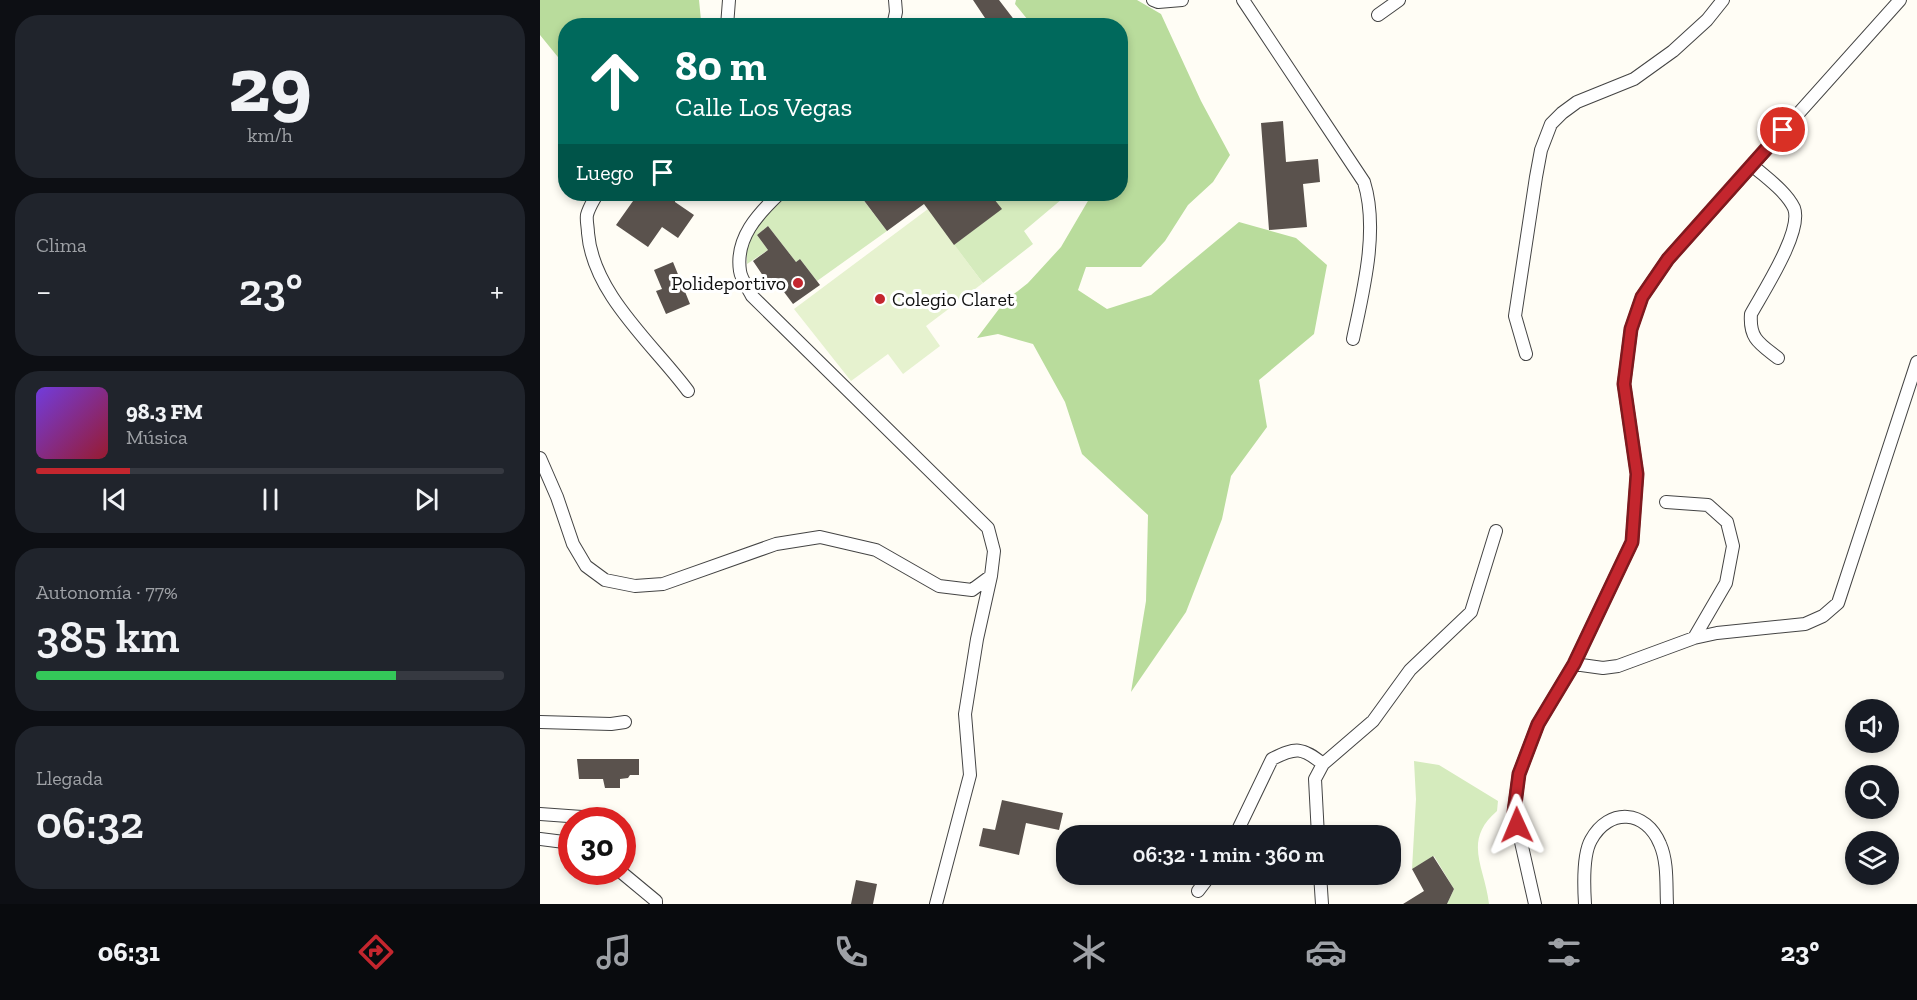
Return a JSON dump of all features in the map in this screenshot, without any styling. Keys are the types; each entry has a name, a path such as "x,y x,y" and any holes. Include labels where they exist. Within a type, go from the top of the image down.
{"street":[{"path":"728,18 729,0"},
{"path":"894,18 895,0"},
{"path":"1153,0 1158,2 1182,0"},
{"path":"1243,0 1364,182 1370,209 1368,267 1353,339"},
{"path":"1378,15 1399,0"},
{"path":"1526,354 1515,316 1541,150 1551,124 1577,102 1634,80 1673,51 1707,20 1723,0"},
{"path":"1535,904 1514,812 1519,774 1538,724 1574,664 1632,542 1637,474 1624,384 1631,329 1642,297 1668,259 1900,0"},
{"path":"1752,165 1782,192 1794,209 1795,222 1792,237 1751,314 1750,326 1756,341 1778,358"},
{"path":"594,201 587,216 589,244 596,269 638,331 688,391"},
{"path":"772,201 754,219 741,246 740,272 752,296 988,528 994,551 965,714 970,775 936,904"},
{"path":"1574,664 1603,668 1618,666 1694,638 1717,633 1805,624 1823,616 1838,603 1917,362"},
{"path":"540,458 557,497 573,544 586,566 605,580 635,586 663,584 776,544 820,537 876,550 939,586 972,590 991,576"},
{"path":"1666,502 1708,505 1727,522 1733,546 1726,583 1694,638"},
{"path":"1317,825 1315,778 1323,764 1373,721 1410,670 1471,612 1496,531"},
{"path":"540,722 611,724 625,722"},
{"path":"1240,825 1272,759 1296,749 1310,753 1323,764"},
{"path":"540,814 558,816"},
{"path":"1585,904 1583,884 1589,842 1601,826 1613,818 1630,817 1643,820 1654,832 1661,846 1666,904"},
{"path":"540,839 558,840"},
{"path":"636,884 656,901 656,904"},
{"path":"1198,891 1203,885"},
{"path":"1321,885 1322,904"}],"green space":[{"path":"540,0 699,0 701,18 558,18 558,57 540,35"},
{"path":"1016,0 1137,0 1161,14 1201,101 1230,155 1213,182 1188,205 1165,241 1141,267 1086,267 1078,290 1107,309 1151,295 1239,222 1296,238 1327,265 1314,334 1259,380 1267,427 1231,476 1222,519 1186,612 1131,692 1146,601 1148,515 1082,454 1065,402 1033,344 998,334 977,338 1005,301 1028,283 1061,247 1088,201 1128,201 1128,18 1026,18 1015,4"},
{"path":"779,201 864,201 887,231 817,281 800,259 796,262 768,226 757,235 768,250 747,264 746,232"},
{"path":"995,201 1060,201 1024,231 1033,244 983,283 954,245 1001,209"},
{"path":"928,209 983,283 926,326 940,346 903,374 888,354 851,381 794,309"},
{"path":"1414,761 1439,765 1498,801 1497,811 1486,822 1480,833 1478,844 1478,855 1489,904 1447,904 1454,889 1434,856 1412,869 1416,799"}],"building":[{"path":"973,0 999,0 1013,18 985,18"},
{"path":"1283,121 1286,162 1318,159 1320,182 1303,184 1307,227 1269,230 1261,123"},
{"path":"633,201 675,201 694,215 678,238 662,227 648,247 616,225"},
{"path":"864,201 996,201 1002,209 954,245 924,204 887,231"},
{"path":"768,226 796,262 800,259 820,285 793,304 778,284 772,289 753,261 768,250 757,235"},
{"path":"673,262 690,304 666,314 656,291 662,289 654,270"},
{"path":"577,759 639,759 639,775 630,775 628,778 620,779 620,788 605,788 603,779 579,779"},
{"path":"1002,800 1063,813 1060,825 1056,825 1056,829 1026,823 1019,855 979,846 983,828 995,830"},
{"path":"1433,856 1454,889 1447,904 1403,904 1424,891 1412,869"},
{"path":"856,880 877,884 873,904 851,904"}],"place":[{"name":"Polideportivo","path":"798,283"},
{"name":"Colegio Claret","path":"880,299"}],"route":[{"path":"1517,825 1514,812 1519,774 1538,724 1574,664 1632,542 1637,474 1624,384 1631,329 1642,297 1668,259 1783,130"}]}
